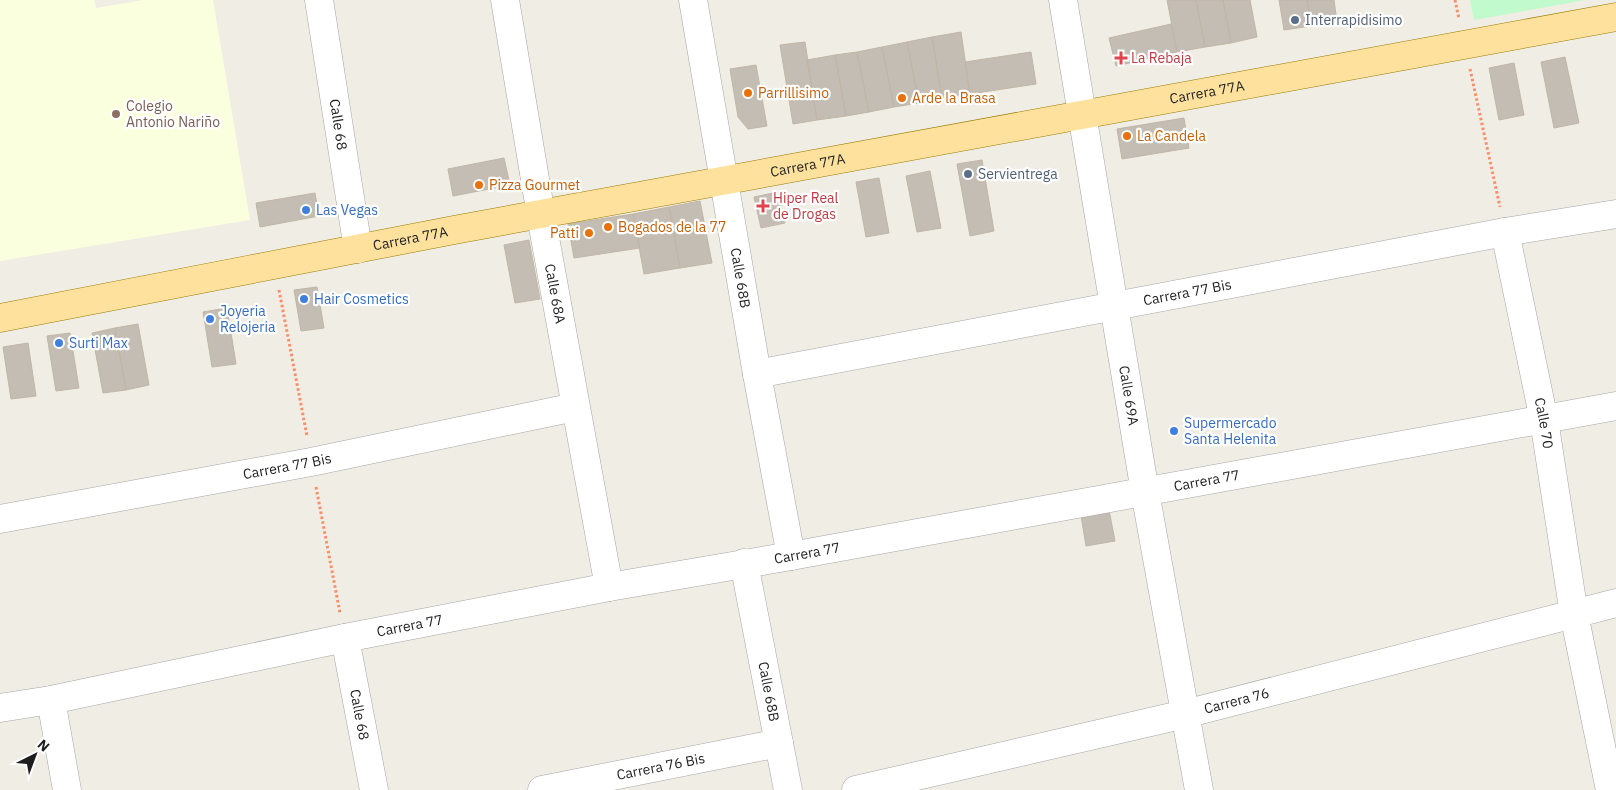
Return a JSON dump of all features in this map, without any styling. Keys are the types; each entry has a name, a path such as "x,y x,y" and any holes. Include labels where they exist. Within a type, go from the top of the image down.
{"main road":[{"name":"Carrera 77A","path":"0,318 541,214 1616,17"}],"street":[{"name":"Calle 68","path":"319,0 358,249"},
{"name":"Calle 68A","path":"505,0 575,407 609,587"},
{"name":"Calle 68B","path":"693,0 757,374 791,556"},
{"name":"Calle 69A","path":"1063,0 1145,492 1199,790"},
{"name":"Carrera 77 Bis","path":"757,374 1505,232 1616,214"},
{"name":"Calle 70","path":"1505,232 1544,420 1574,614 1610,790"},
{"name":"Carrera 77","path":"0,708 51,700 345,638 609,587 791,556 1616,406"},
{"name":"Carrera 77 Bis","path":"0,519 311,462 575,407"},
{"name":"Calle 68B","path":"744,563 788,790"},
{"name":"Carrera 76","path":"856,790 1185,714 1616,603"},
{"name":"Calle 68","path":"345,638 374,790"},
{"path":"51,700 67,790"},
{"name":"Carrera 76 Bis","path":"542,790 779,743"}],"path":[{"path":"1455,0 1460,24"},
{"path":"1470,68 1505,232"}],"shaded area":[{"name":"Colegio Antonio Nariño","path":"0,0 94,0 96,8 143,0 213,0 250,220 0,261"}],"green space":[{"path":"1470,0 1585,0 1474,20"}],"building":[{"path":"1167,0 1196,0 1205,47 1177,52"},
{"path":"1196,0 1223,0 1231,43 1205,47"},
{"path":"1223,0 1250,0 1257,37 1231,43"},
{"path":"1279,0 1307,0 1311,26 1284,30"},
{"path":"1307,0 1334,0 1337,22 1311,26"},
{"path":"1171,24 1177,52 1116,66 1109,38"},
{"path":"961,32 970,94 942,98 932,37"},
{"path":"932,37 942,98 919,103 907,42"},
{"path":"805,42 817,120 793,124 780,45"},
{"path":"907,42 919,103 894,107 882,47"},
{"path":"882,47 894,107 869,112 857,52"},
{"path":"857,52 869,112 846,116 835,55"},
{"path":"1031,52 1036,84 970,94 965,62"},
{"path":"835,55 846,116 817,120 807,60"},
{"path":"1565,57 1579,123 1554,128 1541,62"},
{"path":"1514,63 1524,115 1499,120 1489,68"},
{"name":"Parrillisimo","path":"756,65 767,126 748,129 738,117 730,69"},
{"path":"1184,118 1189,148 1122,159 1117,129"},
{"path":"504,158 510,185 453,196 448,169"},
{"path":"982,160 994,231 970,236 957,164"},
{"path":"930,171 941,228 917,232 906,176"},
{"path":"879,178 889,233 866,237 856,182"},
{"path":"778,192 785,223 761,228 754,197"},
{"path":"315,193 319,216 260,227 256,203"},
{"path":"700,201 712,263 680,268 669,207"},
{"path":"669,207 680,268 644,274 633,214"},
{"path":"633,214 640,248 574,258 568,224"},
{"path":"529,240 540,299 515,303 504,245"},
{"path":"317,287 324,328 301,331 294,290"},
{"path":"227,308 236,364 212,367 203,312"},
{"path":"138,324 149,385 126,390 115,328"},
{"path":"115,328 126,390 103,393 92,333"},
{"path":"70,333 79,388 56,391 47,336"},
{"path":"28,343 36,396 11,399 3,347"},
{"path":"1109,510 1115,541 1086,546 1081,516"}],"place":[{"name":"Interrapidisimo","path":"1295,20"},
{"name":"La Rebaja","path":"1121,58"},
{"name":"Parrillisimo","path":"748,93"},
{"name":"Arde la Brasa","path":"902,98"},
{"name":"Colegio Antonio Nariño","path":"116,114"},
{"name":"La Candela","path":"1127,136"},
{"name":"Servientrega","path":"968,174"},
{"name":"Pizza Gourmet","path":"479,185"},
{"name":"Hiper Real de Drogas","path":"763,206"},
{"name":"Las Vegas","path":"306,210"},
{"name":"Bogados de la 77","path":"608,227"},
{"name":"Patti","path":"589,233"},
{"name":"Hair Cosmetics","path":"304,299"},
{"name":"Joyeria Relojeria","path":"210,319"},
{"name":"Surti Max","path":"59,343"},
{"name":"Supermercado Santa Helenita","path":"1174,431"}]}
